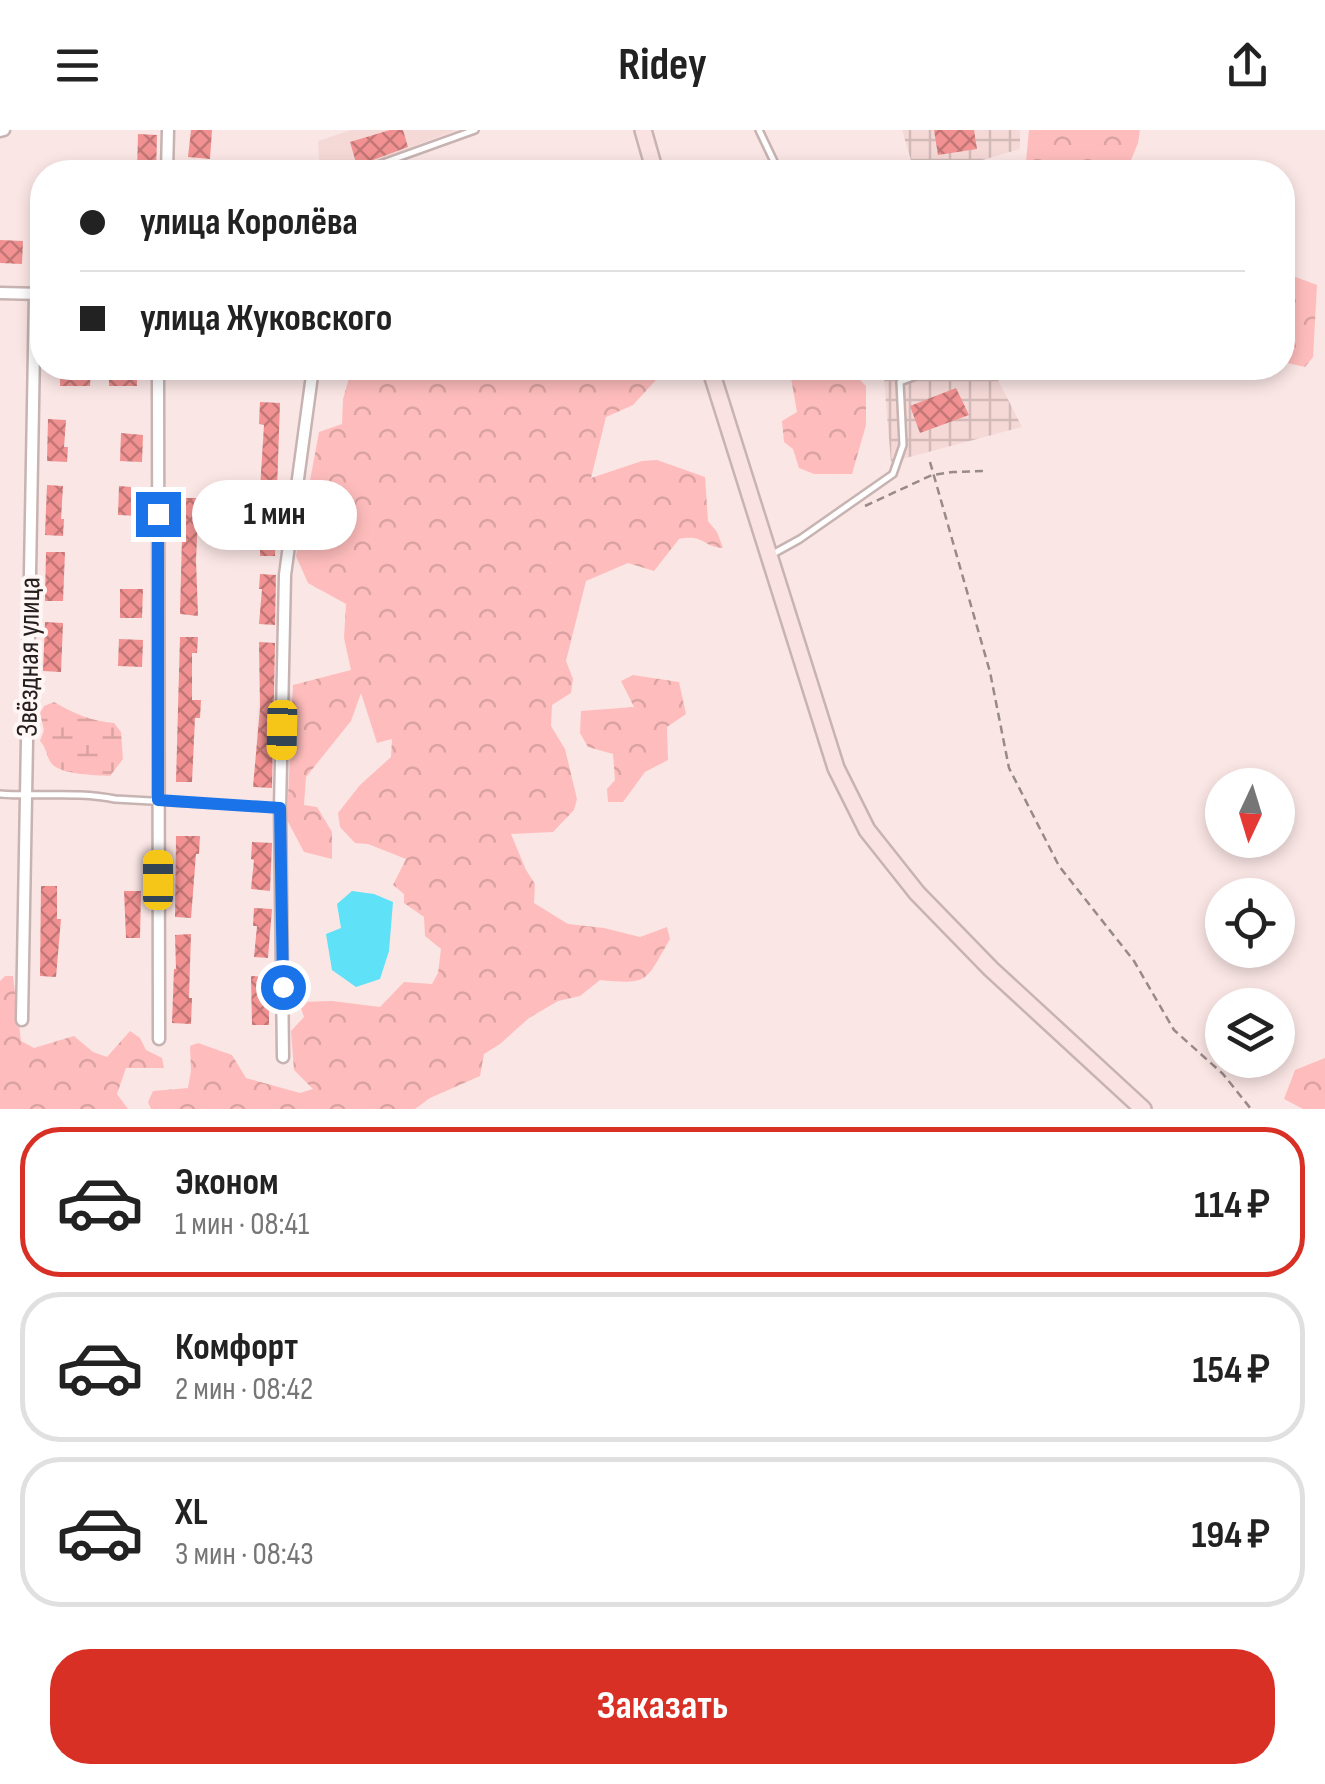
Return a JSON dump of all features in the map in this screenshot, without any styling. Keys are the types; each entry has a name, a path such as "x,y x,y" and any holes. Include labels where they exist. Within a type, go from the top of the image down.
{"street":[{"path":"167,160 168,130"},
{"path":"644,130 652,160"},
{"path":"0,294 30,294"},
{"name":"Звёздная улица","path":"22,1020 37,380"},
{"path":"158,380 159,1040"},
{"path":"283,1057 280,808 286,575 311,380"},
{"path":"714,380 836,768 867,830 917,893 991,968 1144,1109"}],"lane":[{"path":"392,160 476,130"},
{"path":"759,130 773,160"},
{"path":"768,556 800,539 893,474 903,444 900,382 905,380"},
{"path":"0,794 94,795 280,808"}],"path":[{"path":"930,462 990,672 1009,768 1059,866 1134,961 1174,1030 1223,1074 1252,1109"},
{"path":"854,502 866,506 932,475 986,471"}],"shaded area":[{"path":"351,130 457,130 378,160 319,160 318,141"},
{"path":"902,130 1020,130 1020,149 982,160 911,160"},
{"path":"884,380 998,380 1022,427 891,462"}],"green space":[{"path":"1029,130 1140,130 1131,160 1026,160"},
{"path":"1295,277 1317,285 1313,357 1305,367 1295,365"},
{"path":"349,380 656,380 633,405 606,417 591,478 657,460 705,477 708,521 723,548 699,539 679,539 654,571 628,563 586,581 566,661 573,679 571,693 552,705 551,726 565,749 577,799 574,810 553,832 511,834 535,884 534,903 568,924 640,937 667,927 670,939 645,977 629,982 600,980 580,996 558,1001 529,1018 484,1054 480,1076 430,1098 415,1109 151,1109 148,1102 153,1091 188,1088 190,1046 198,1043 232,1055 246,1078 300,1093 313,1089 294,1070 291,1031 304,1017 299,1002 332,1001 380,1007 404,982 432,984 438,973 441,949 425,936 424,917 404,903 404,894 393,885 406,859 355,843 340,827 338,813 360,785 391,757 392,739 377,743 361,693 351,721 306,777 304,805 317,807 332,832 332,859 304,852 287,820 293,685 351,670 344,638 346,604 308,583 296,556 319,432 342,424"},
{"path":"791,380 860,380 866,386 866,425 852,474 814,474 799,468 793,449 784,442 782,421 797,412"},
{"path":"633,675 679,682 686,714 667,727 668,760 645,772 623,802 608,802 607,789 615,780 613,754 588,747 580,733 581,711 634,707 621,681"},
{"path":"54,702 82,716 114,723 121,732 123,759 110,776 70,772 51,763 40,741 44,730 40,713 44,706"},
{"path":"13,976 21,1041 34,1048 74,1036 93,1052 107,1057 130,1031 140,1038 146,1050 162,1058 164,1068 126,1068 117,1094 128,1109 0,1109 0,981"},
{"path":"1325,1058 1325,1109 1303,1109 1284,1099 1295,1070"}],"water":[{"path":"352,891 393,902 389,951 380,979 356,987 332,970 326,934 341,928 337,904"}],"building":[{"path":"191,130 212,130 210,159 188,157"},
{"path":"403,130 408,147 373,160 355,160 350,142"},
{"path":"934,130 974,130 977,149 938,155"},
{"path":"138,134 157,135 156,160 137,160"},
{"path":"0,240 23,241 22,264 0,263"},
{"path":"60,380 90,380 90,386 60,386"},
{"path":"109,380 137,380 137,386 109,386"},
{"path":"956,388 969,415 920,433 910,406"},
{"path":"260,402 280,403 277,490 260,489 264,425 259,424"},
{"path":"48,419 66,420 67,462 47,461"},
{"path":"121,433 143,435 142,462 120,461"},
{"path":"47,485 63,486 63,536 45,535"},
{"path":"119,486 143,488 142,516 118,515"},
{"path":"183,498 199,498 198,616 180,614"},
{"path":"260,508 276,508 275,556 260,556"},
{"path":"46,552 65,552 63,601 45,601"},
{"path":"260,574 276,575 275,625 259,624"},
{"path":"120,589 143,589 142,618 120,618"},
{"path":"45,622 63,623 61,672 43,671"},
{"path":"180,637 198,637 197,653 192,653 192,700 201,700 200,718 195,718 192,782 176,782"},
{"path":"119,639 143,640 142,667 118,666"},
{"path":"259,642 275,643 272,788 253,787 260,708"},
{"path":"176,836 200,836 191,918 175,917"},
{"path":"252,842 272,843 270,891 251,889"},
{"path":"41,886 57,886 57,919 61,919 56,977 40,976"},
{"path":"124,891 141,891 140,938 126,938"},
{"path":"254,908 272,909 268,958 254,957"},
{"path":"191,934 191,1024 172,1023 175,935"},
{"path":"251,976 269,977 269,1025 252,1025"}],"route":[{"path":"158,514 158,800 280,808 283,987"}]}
